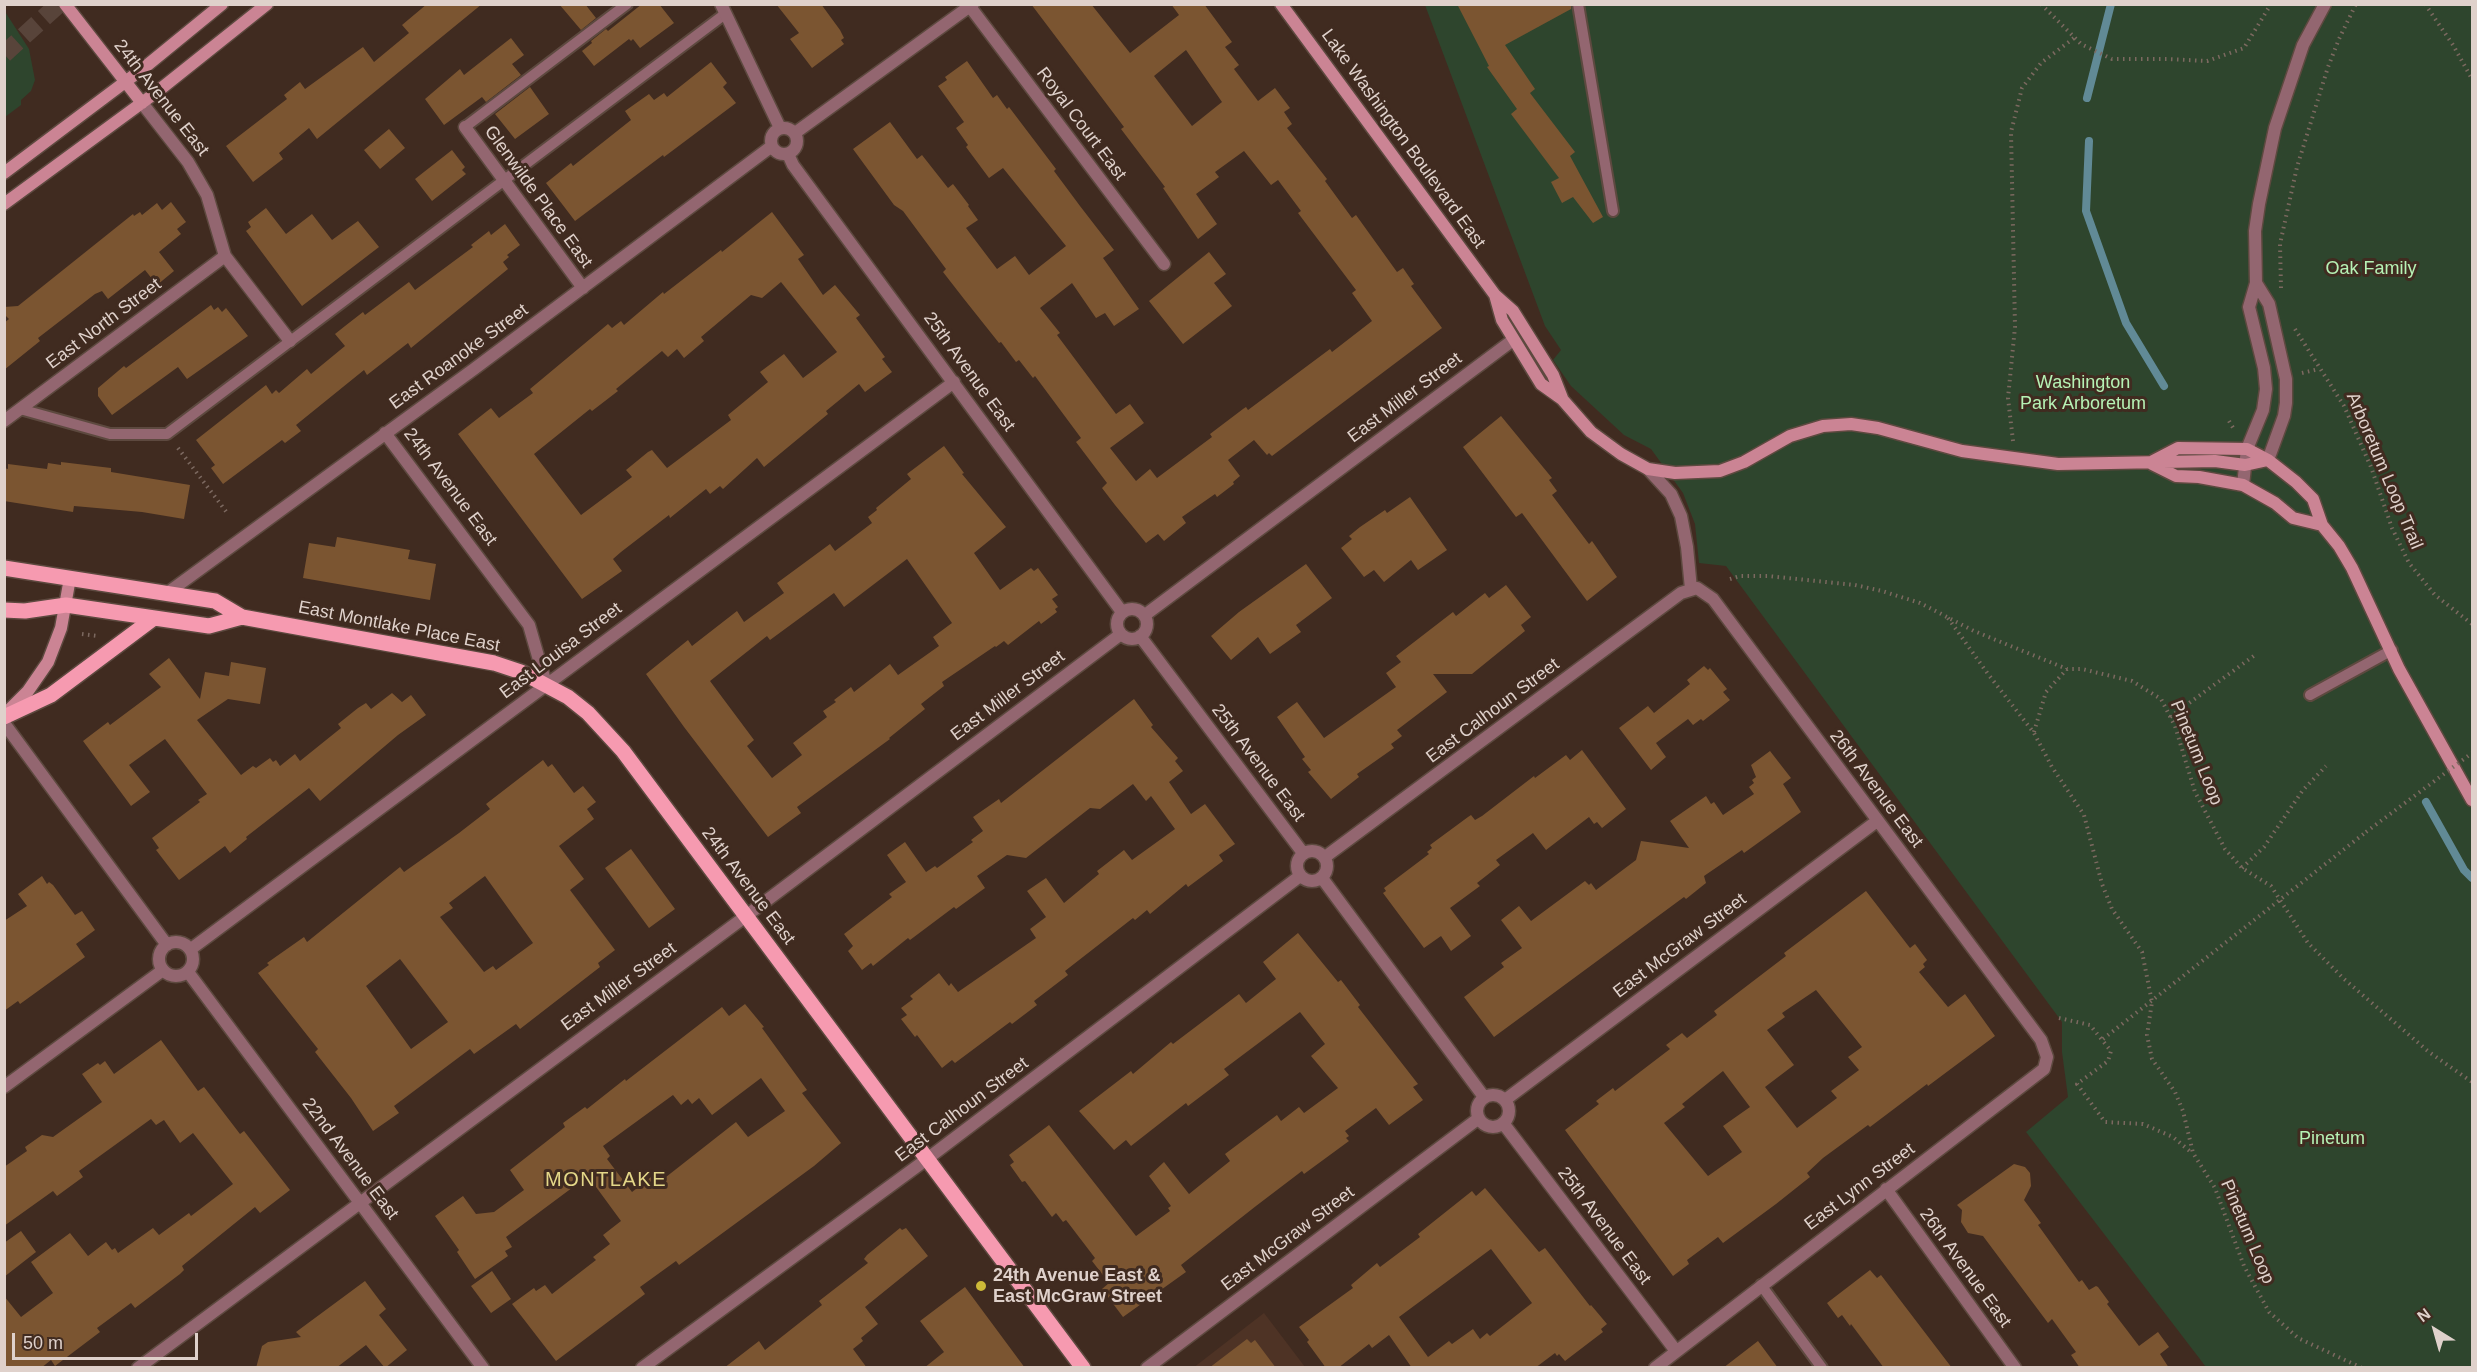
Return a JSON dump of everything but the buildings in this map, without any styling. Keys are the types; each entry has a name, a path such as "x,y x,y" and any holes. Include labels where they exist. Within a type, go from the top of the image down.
{"main road":[{"name":"24th Avenue East","path":"65,4 142,104"},
{"path":"4,173 125,82 222,4"},
{"path":"4,204 142,104 267,4"},
{"name":"Lake Washington Boulevard East","path":"1281,4 1496,296 1513,311 1553,375 1562,399"},
{"name":"Lake Washington Boulevard East","path":"1496,296 1502,320 1513,340"},
{"path":"1513,340 1541,384 1562,399 1591,432 1621,454 1648,469 1675,473 1720,471 1744,462 1790,436 1823,426 1851,424 1878,428 1962,451 2058,464 2215,461 2245,465 2268,460"},
{"path":"2149,463 2178,448 2247,449 2268,460 2296,482 2313,500 2322,525 2339,546 2352,568 2427,722 2472,800"},
{"path":"2149,463 2176,476 2199,477 2243,485 2275,503 2293,518 2322,525"},
{"name":"East Montlake Place East","path":"4,568 215,601 242,617 494,663 546,684"},
{"path":"4,716 28,691 48,662 61,628 70,578"},
{"name":"East Montlake Place East","path":"4,610 25,611 66,604 209,626 242,617"},
{"path":"4,716 51,695 154,618"},
{"name":"24th Avenue East","path":"546,684 568,697 606,731 1083,1368"}],"street":[{"path":"2243,485 2247,449 2263,410 2266,389 2264,368 2249,307 2256,283 2255,231 2275,128 2303,45 2325,4"},
{"path":"795,133 970,5"},
{"name":"Royal Court East","path":"970,5 1164,264"},
{"path":"723,9 780,128"},
{"name":"24th Avenue East","path":"142,104 188,162 207,195 225,256 291,342"},
{"name":"Glenwilde Place East","path":"465,127 583,288"},
{"path":"780,128 789,129 795,133 796,147 788,154 777,153 772,146 773,134 780,128"},
{"name":"East Roanoke Street","path":"166,594 583,288 772,146"},
{"name":"25th Avenue East","path":"788,154 793,165 1122,612"},
{"name":"East North Street","path":"4,421 225,256"},
{"path":"2256,283 2269,304 2286,379 2284,416 2268,460"},
{"name":"East Miller Street","path":"1145,615 1513,340"},
{"name":"East Louisa Street","path":"191,950 954,382"},
{"name":"24th Avenue East","path":"385,433 529,625 546,684"},
{"path":"1648,469 1671,494 1681,516 1688,547 1686,591"},
{"name":"26th Avenue East","path":"1686,591 1697,588 1713,599 2027,1019"},
{"name":"East Calhoun Street","path":"1325,857 1686,591"},
{"path":"1134,609 1145,615 1148,626 1140,636 1133,639 1121,634 1117,622 1122,612 1134,609"},
{"name":"East Miller Street","path":"138,1368 1121,634"},
{"name":"25th Avenue East","path":"1140,636 1303,853"},
{"path":"4,723 167,945"},
{"name":"East McGraw Street","path":"1505,1100 1877,821"},
{"path":"1313,850 1325,857 1328,868 1322,878 1309,881 1300,876 1297,861 1303,853 1313,850"},
{"name":"East Calhoun Street","path":"642,1368 927,1159 1300,876"},
{"path":"1322,878 1484,1097"},
{"path":"177,942 188,946 191,950 194,962 184,975 173,976 163,970 159,956 167,945 177,942"},
{"path":"4,1087 163,970"},
{"name":"22nd Avenue East","path":"188,972 483,1368"},
{"name":"East Lynn Street","path":"1655,1368 2044,1069 2047,1057 2041,1040 2027,1019"},
{"path":"1493,1094 1505,1100 1509,1113 1503,1123 1490,1126 1479,1118 1477,1107 1484,1097 1493,1094"},
{"name":"East McGraw Street","path":"1147,1368 1479,1118"},
{"name":"25th Avenue East","path":"1503,1123 1676,1351"},
{"name":"26th Avenue East","path":"1886,1189 2015,1368"}],"lane":[{"path":"465,127 627,4"},
{"path":"1578,4 1613,211"},
{"path":"21,409 110,434 167,434 505,182 723,9"},
{"path":"2310,695 2392,650"},
{"path":"1761,1285 1822,1368"}],"path":[{"path":"2041,4 2081,44 2112,59 2167,58 2207,61 2244,48 2271,4"},
{"path":"2283,295 2280,244 2297,167 2339,39 2356,4"},
{"path":"2425,4 2472,79"},
{"path":"2016,458 2008,398 2014,327 2011,132 2022,88 2041,63 2074,38"},
{"name":"Arboretum Loop Trail","path":"2292,323 2344,406 2358,436 2392,528 2409,563 2435,595 2472,624"},
{"path":"2295,378 2319,369"},
{"path":"167,434 228,514"},
{"name":"Pinetum Loop","path":"1730,579 1740,576 1768,576 1855,585 1920,603 1974,631 2067,669 2082,669 2132,681 2161,699 2170,717 2195,792 2225,849 2242,868 2271,886 2308,943 2344,979 2428,1052 2472,1082"},
{"name":"Pinetum Loop","path":"1946,616 2034,733 2052,767 2084,815 2102,884 2112,909 2142,952 2152,1002 2147,1035 2152,1059 2175,1092 2183,1111 2193,1153 2216,1188 2244,1266 2269,1312 2298,1338 2362,1368"},
{"path":"96,636 97,630"},
{"path":"2170,717 2255,655"},
{"path":"2034,733 2046,692 2067,669"},
{"path":"2103,1039 2366,832 2472,753"},
{"path":"2242,868 2264,847 2302,790 2326,766"},
{"path":"2059,1018 2090,1025 2111,1051 2108,1061 2077,1084 2105,1122 2143,1124 2173,1137 2193,1153"}],"shaded area":[{"path":"1264,1313 1305,1367 1193,1368"}],"green space":[{"name":"Washington Park Arboretum","path":"1425,5 2472,5 2472,1367 2206,1367 2026,1132 2068,1097 2062,1052 2062,1022 1726,566 1699,563 1695,524 1683,493 1651,449 1624,435 1571,386 1553,360 1561,350 1545,326"},
{"path":"4,10 29,49 35,80 31,91 21,100 21,105 5,117"}],"waterway":[{"path":"2087,98 2111,4"},
{"path":"2089,141 2086,211 2126,323 2164,386"},
{"path":"2426,802 2464,870 2472,878"}],"tunnel":[{"path":"4,54 59,4"}],"place":[{"name":"24th Avenue East & East McGraw Street","path":"981,1286"}],"district":[{"name":"MONTLAKE","path":"606,1180"}],"park label":[{"name":"Oak Family","path":"2371,269"},
{"name":"Pinetum","path":"2332,1139"}]}
